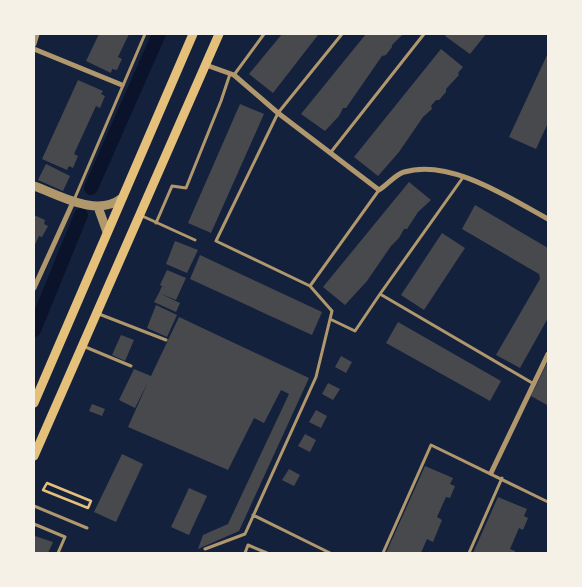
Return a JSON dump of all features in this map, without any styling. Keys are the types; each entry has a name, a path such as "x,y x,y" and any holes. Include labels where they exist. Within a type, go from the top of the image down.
{"main road":[{"path":"34,403 193,34"},
{"path":"34,456 219,34"}],"street":[{"path":"34,44 37,34"},
{"path":"34,49 122,85"},
{"path":"206,65 232,75 278,113 379,190 404,172 435,170 465,175 548,219"},
{"path":"34,186 98,207 111,205 122,198"},
{"path":"34,288 74,200"},
{"path":"98,207 107,232"},
{"path":"492,473 548,354"}],"lane":[{"path":"74,200 145,34"},
{"path":"156,223 172,186 186,188 232,75 264,34"},
{"path":"204,549 245,534 316,377 332,311 310,286 216,241 278,113 342,34"},
{"path":"330,152 424,34"},
{"path":"330,319 355,332 465,175"},
{"path":"310,286 379,190"},
{"path":"140,215 195,240"},
{"path":"380,294 534,384"},
{"path":"96,313 166,340"},
{"path":"82,346 131,366"},
{"path":"383,553 431,445 492,473 548,502"},
{"path":"469,553 502,478"},
{"path":"34,506 86,528"},
{"path":"254,515 330,553"},
{"path":"34,524 65,537 58,553"},
{"path":"245,553 248,545 268,553"}],"path":[{"path":"47,483 91,501 88,508 43,490 47,483"}],"building":[{"path":"99,34 129,34 118,57 122,59 117,70 112,69 111,73 86,61"},
{"path":"282,34 318,35 273,93 249,74"},
{"path":"366,34 403,34 392,45 386,55 382,56 346,108 343,108 339,116 325,131 301,114"},
{"path":"447,34 486,34 470,54 445,36"},
{"path":"441,49 463,67 458,73 459,75 446,89 446,92 431,106 432,109 423,117 399,152 378,176 354,157"},
{"path":"548,53 548,123 536,149 509,137"},
{"path":"78,80 103,91 101,94 105,96 100,108 96,106 74,154 78,156 73,168 69,166 67,170 42,159"},
{"path":"240,104 264,114 211,233 188,223"},
{"path":"46,164 70,176 63,191 38,180"},
{"path":"409,182 431,200 418,212 407,229 404,229 367,281 345,305 323,287"},
{"path":"475,205 548,248 548,318 520,368 496,355 540,279 539,274 462,229"},
{"path":"34,215 45,220 44,224 48,226 42,237 39,236 34,247"},
{"path":"442,233 465,248 424,310 401,295"},
{"path":"175,241 198,250 187,273 166,264"},
{"path":"200,255 322,312 312,335 190,279"},
{"path":"167,270 186,278 176,300 159,293 162,286 169,289 160,285"},
{"path":"159,293 180,303 176,312 154,302"},
{"path":"156,305 177,315 167,337 147,328"},
{"path":"179,317 309,378 239,531 198,549 203,535 228,524 289,394 281,390 264,423 254,418 228,470 128,427 148,382 135,408 119,400 134,369 151,376"},
{"path":"398,322 501,381 490,401 386,343"},
{"path":"121,335 134,340 125,361 112,355"},
{"path":"341,356 352,362 346,373 335,367"},
{"path":"548,361 548,403 547,405 531,396"},
{"path":"328,383 340,389 333,400 322,394"},
{"path":"92,404 105,409 102,416 89,411"},
{"path":"316,410 327,416 321,428 309,422"},
{"path":"305,434 316,440 310,452 298,446"},
{"path":"122,454 143,464 116,522 94,512"},
{"path":"425,466 453,478 450,484 455,486 450,498 446,497 437,517 442,520 433,542 427,539 421,553 386,553"},
{"path":"289,469 300,475 294,486 282,480"},
{"path":"189,488 207,496 189,535 171,527"},
{"path":"498,497 527,509 524,516 528,518 523,530 519,528 510,549 515,551 515,553 473,553"},
{"path":"35,536 53,542 48,553 34,553"}],"waterway":[{"path":"91,188 159,34"},
{"path":"34,330 81,215"}]}
